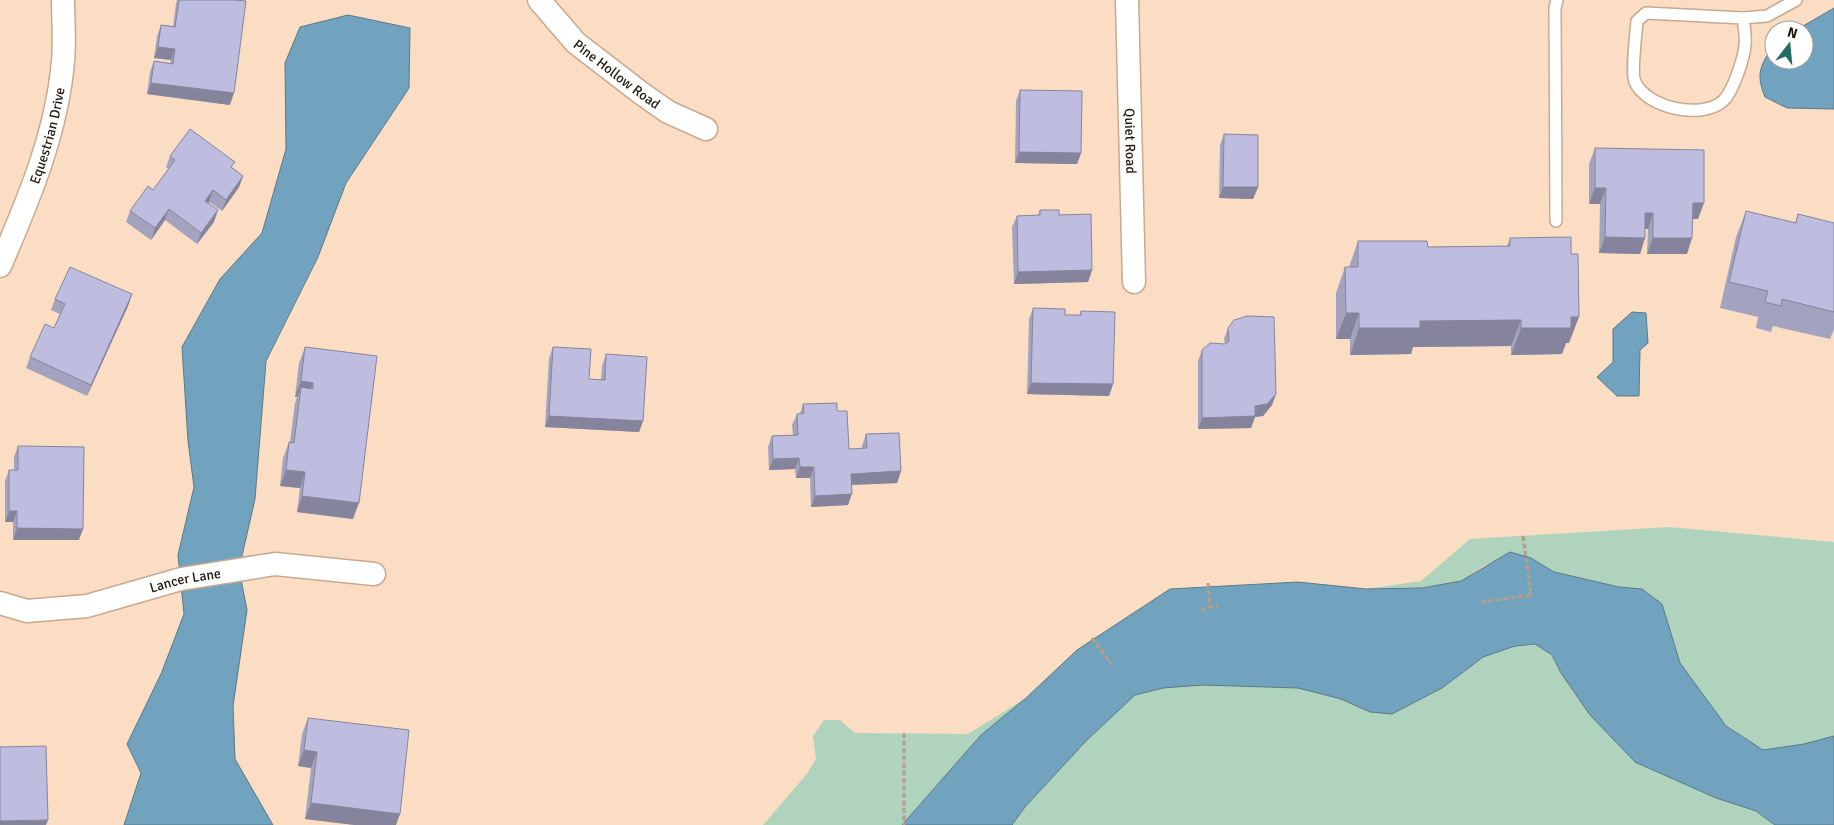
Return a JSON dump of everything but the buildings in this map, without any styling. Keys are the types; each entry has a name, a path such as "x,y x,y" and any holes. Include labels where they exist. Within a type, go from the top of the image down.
{"street":[{"name":"Equestrian Drive","path":"0,266 28,202 55,111 63,61 64,0"},
{"name":"Pine Hollow Road","path":"539,0 576,43 668,112 706,130"},
{"name":"Quiet Road","path":"1127,0 1134,282"},
{"name":"Lancer Lane","path":"0,603 27,611 87,606 181,578 275,564 374,574"}],"lane":[{"path":"1556,221 1555,8 1557,0"},
{"path":"1743,18 1745,45 1735,82 1723,101 1703,109 1677,110 1655,102 1641,92 1634,80 1637,21 1646,13 1743,18 1768,16 1796,0"}],"path":[{"path":"1481,602 1531,595 1523,536"},
{"path":"1208,583 1210,607"},
{"path":"1201,610 1218,606"},
{"path":"1092,638 1111,664"},
{"path":"904,733 904,825"}],"green space":[{"path":"1669,527 1834,542 1834,736 1804,744 1763,750 1726,726 1679,663 1662,604 1642,589 1619,587 1554,572 1531,558 1485,565 1461,581 1422,588 1366,589 1421,581 1470,539"},
{"path":"1535,644 1552,655 1561,673 1590,715 1716,798 1756,811 1775,825 1012,825 1025,807 1086,741 1135,695 1163,688 1203,685 1298,688 1341,699 1370,712 1442,687 1483,657 1515,646"},
{"path":"1026,698 981,735 902,825 763,825 806,775 816,759 813,736 824,720 840,720 855,733 968,734"}],"water":[{"path":"1834,8 1834,109 1787,108 1765,97 1760,82 1761,69 1764,62 1764,70 1814,70 1813,20"},
{"path":"348,15 410,28 409,88 346,183 318,257 266,361 255,499 239,569 247,610 233,706 235,759 273,825 124,825 141,773 127,744 161,674 184,614 178,555 194,487 188,441 182,347 220,279 262,233 286,149 285,63 300,27"},
{"path":"1632,312 1646,313 1648,343 1640,350 1639,396 1617,396 1597,377 1613,362 1613,329"},
{"path":"1510,552 1531,558 1554,572 1619,587 1642,589 1662,604 1680,663 1726,726 1763,750 1804,744 1834,736 1834,825 1775,825 1756,811 1716,798 1635,762 1590,715 1561,673 1552,655 1535,644 1515,646 1483,657 1442,688 1392,714 1370,712 1341,699 1298,688 1203,685 1163,688 1135,695 1086,741 1025,807 1012,825 902,825 981,735 1026,698 1077,650 1170,589 1298,582 1366,589 1422,588 1461,581"}]}
